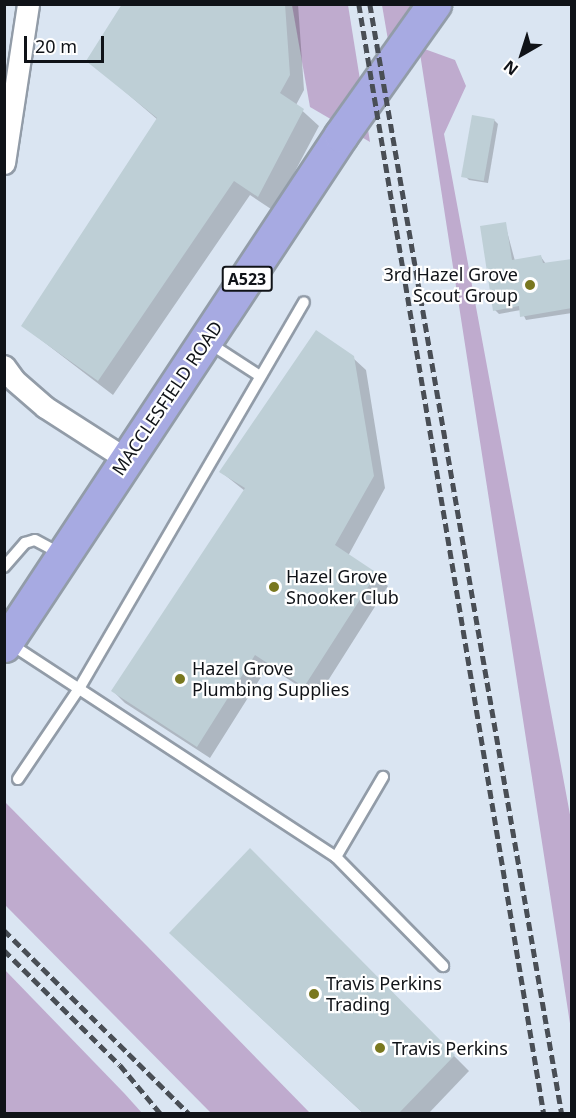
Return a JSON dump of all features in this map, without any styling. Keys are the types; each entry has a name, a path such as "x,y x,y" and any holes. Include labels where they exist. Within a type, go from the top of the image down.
{"highway":[{"name":"MACCLESFIELD ROAD","path":"6,643 62,554 206,341 341,135 434,4"}],"street":[{"path":"4,163 22,6"},
{"path":"4,366 14,380 45,407 126,459"}],"lane":[{"path":"18,779 80,687 304,302"},
{"path":"206,341 260,376"},
{"path":"4,567 25,543 35,540 62,554"},
{"path":"6,643 80,687 336,857 443,966"},
{"path":"336,857 383,777"}],"shaded area":[{"path":"292,5 348,5 370,142 310,107"},
{"path":"382,5 413,5 388,40"},
{"path":"419,47 455,60 466,86 444,134 571,820 571,1030"},
{"path":"4,801 310,1113 211,1113 5,905"},
{"path":"4,969 124,1093 142,1113 5,1113"}],"building":[{"path":"122,4 285,4 290,75 280,93 304,109 258,197 234,181 98,381 21,326 157,118 86,61"},
{"path":"472,115 495,119 484,181 461,177"},
{"name":"3rd Hazel Grove Scout Group","path":"506,222 512,260 541,255 543,263 572,259 572,308 520,317 519,306 493,311 480,226"},
{"path":"316,330 354,356 374,476 335,545 377,573 304,687 255,655 197,747 111,691 245,488 219,472"},
{"name":"Travis Perkins Trading","path":"250,848 455,1055 399,1113 363,1113 169,933"}],"railway":[{"path":"359,4 544,1114"},
{"path":"370,4 562,1114"},
{"path":"4,930 189,1114"},
{"path":"4,950 120,1065 161,1114"}],"place":[{"name":"3rd Hazel Grove Scout Group","path":"530,285"},
{"name":"Hazel Grove Snooker Club","path":"274,587"},
{"name":"Hazel Grove Plumbing Supplies","path":"180,679"},
{"name":"Travis Perkins Trading","path":"314,994"},
{"name":"Travis Perkins","path":"380,1048"}]}
